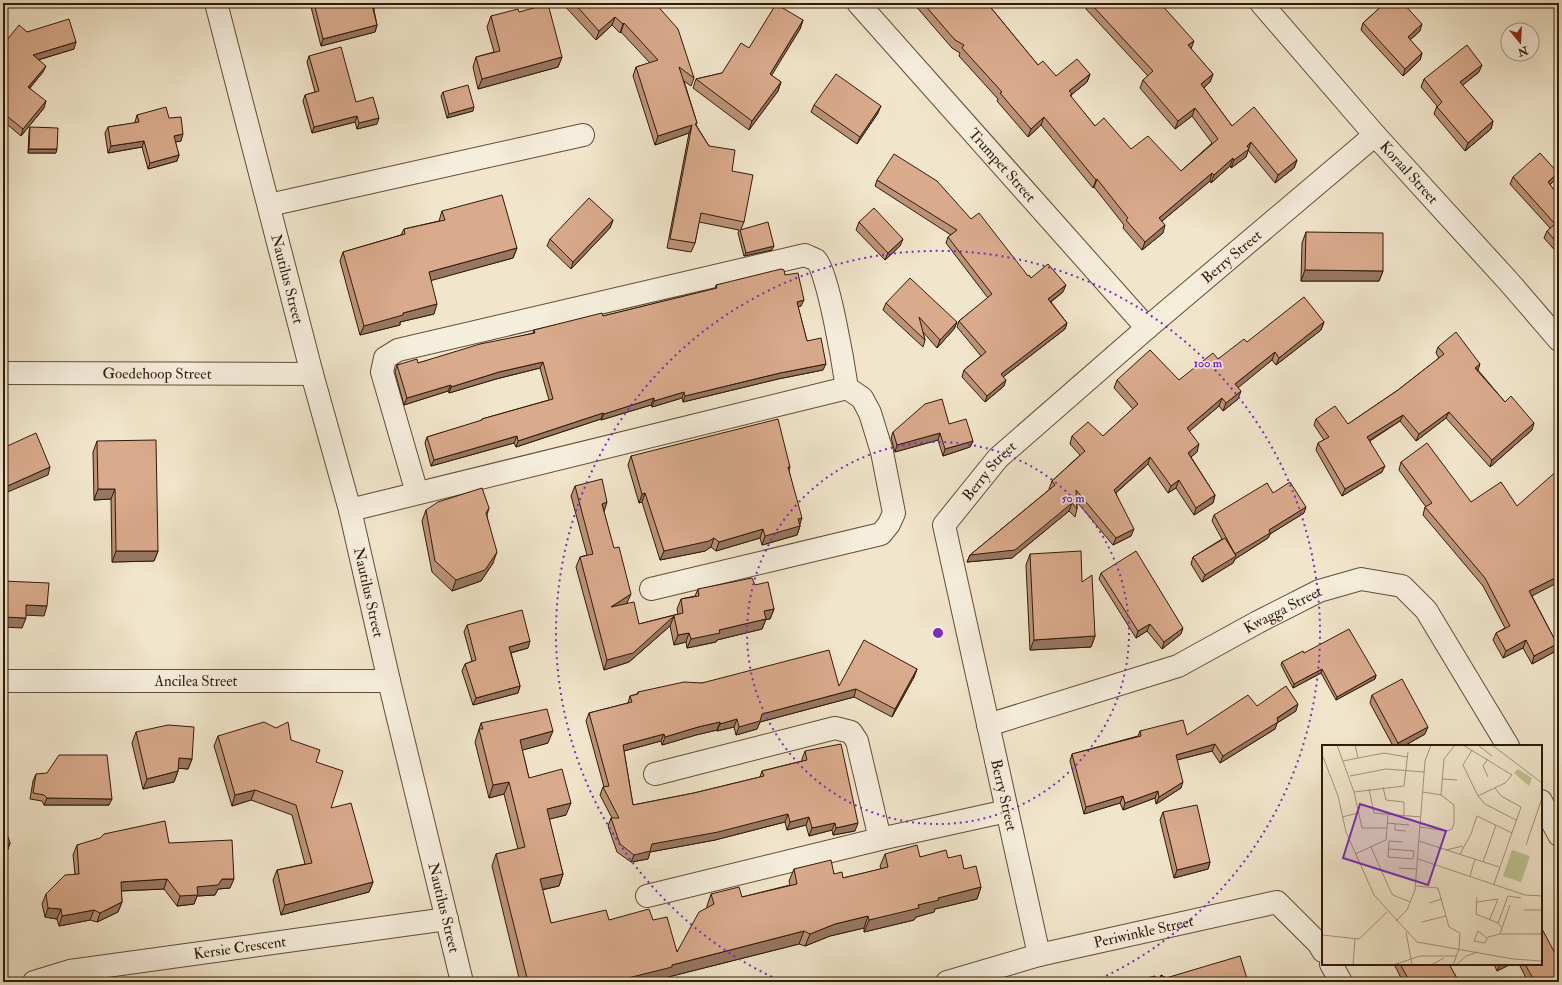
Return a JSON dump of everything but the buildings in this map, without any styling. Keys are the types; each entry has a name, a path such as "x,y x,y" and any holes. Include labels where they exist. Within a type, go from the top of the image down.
{"street":[{"name":"Nautilus Street","path":"216,3 312,374 350,510 389,681 462,982"},
{"name":"Trumpet Street","path":"858,3 1147,328"},
{"name":"Koraal Street","path":"1261,3 1375,135 1509,282 1559,340"},
{"path":"269,205 582,135"},
{"name":"Berry Street","path":"1039,955 944,525 998,458 1147,328 1375,135"},
{"path":"417,493 382,372 385,358 398,350 805,255 816,260 823,273 840,342 847,388"},
{"name":"Goedehoop Street","path":"3,373 312,374"},
{"path":"350,510 847,388 862,398 870,413 882,452 894,513 890,524 881,534 651,589"},
{"name":"Kwagga Street","path":"988,725 1178,666 1258,622 1319,591 1361,579 1402,586 1426,610 1507,745"},
{"name":"Ancilea Street","path":"3,682 389,681"},
{"path":"655,774 835,728 851,732 857,741 880,839"},
{"path":"1549,805 1559,835"},
{"path":"647,896 880,839 1007,811"},
{"name":"Periwinkle Street","path":"947,982 1039,955 1278,902 1319,944 1322,949"},
{"name":"Kersie Crescent","path":"34,982 70,971 447,919"},
{"path":"1332,965 1341,982"}]}
